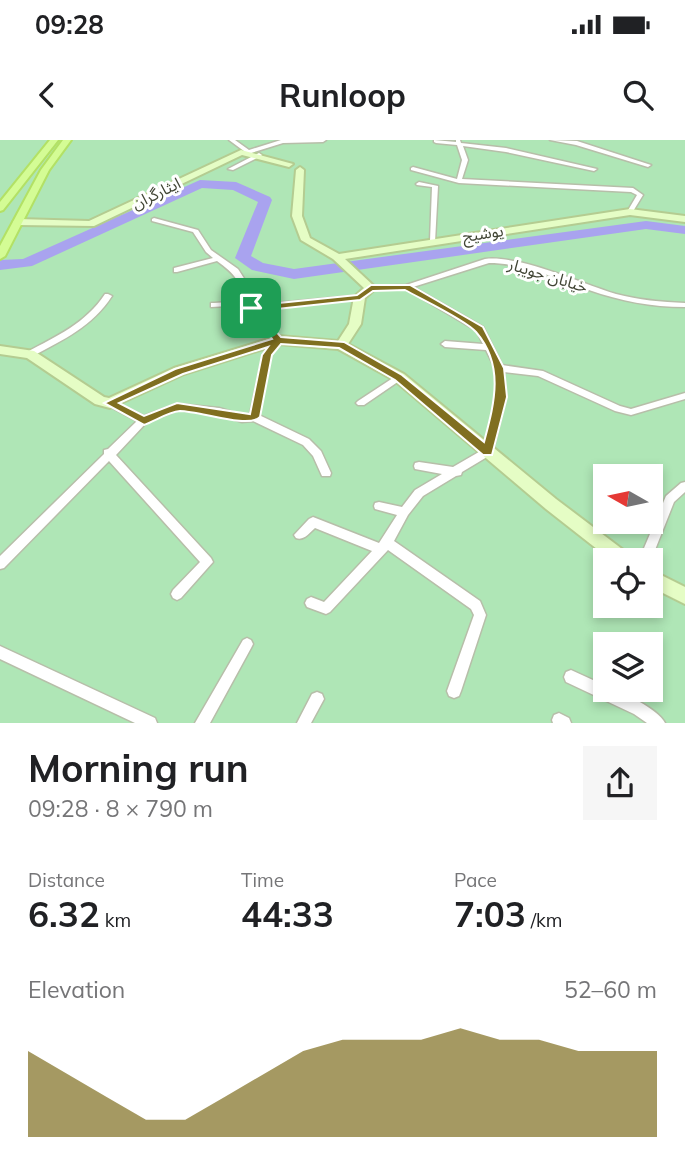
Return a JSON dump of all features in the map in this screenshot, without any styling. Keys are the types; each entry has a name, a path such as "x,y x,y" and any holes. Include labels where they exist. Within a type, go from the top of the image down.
{"main road":[{"path":"1,206 54,140"},
{"path":"2,253 45,170 67,140"},
{"path":"10,195 6,202 17,202 35,177 45,170"}],"street":[{"path":"232,140 248,152 289,164 297,162 306,165 300,170 296,199 302,233 314,247 338,259 371,288 360,298 355,324 341,345"},
{"path":"248,152 283,141 323,140"},
{"path":"506,150 514,140"},
{"path":"553,140 577,143 648,165"},
{"path":"436,141 506,150 594,169"},
{"path":"458,142 465,160 459,181"},
{"name":"ایثارگران","path":"18,222 92,224 226,157 248,152"},
{"path":"231,169 259,155"},
{"path":"414,169 459,181 632,190 640,195 630,212"},
{"path":"419,184 435,186 433,241"},
{"name":"یوشیج","path":"338,259 433,241 630,212 685,219"},
{"path":"154,220 196,231 208,251 235,271 243,283 250,306 278,340"},
{"path":"177,270 218,259"},
{"name":"خیابان جویبار","path":"371,288 407,287 488,261 499,261 620,298 656,304 685,305"},
{"path":"311,603 326,608 384,546 419,493 458,472 488,451 502,397 499,368 480,329 407,287"},
{"path":"30,354 100,312 108,296"},
{"path":"214,305 250,306 360,298"},
{"path":"254,417 267,355 278,340"},
{"path":"110,403 179,371 278,340 341,345 399,377 609,548"},
{"path":"445,344 487,347"},
{"path":"0,350 30,354 100,401 110,403 144,420"},
{"path":"499,368 540,373 618,409 631,412 685,396"},
{"path":"361,403 399,377"},
{"path":"0,565 108,453 144,420 177,407 219,411 242,419 254,417 306,442 317,454 326,473"},
{"path":"108,453 207,562 177,594"},
{"path":"419,466 458,472"},
{"path":"650,548 670,499 685,486"},
{"path":"379,506 404,512"},
{"path":"300,535 313,522 384,546 475,605 480,615 454,691"},
{"path":"663,584 685,596"},
{"path":"202,723 247,644"},
{"path":"0,652 150,723"},
{"path":"571,677 639,709 658,723"},
{"path":"304,723 317,699"}],"green space":[{"path":"0,140 685,140 685,723 0,723"}],"waterway":[{"path":"0,265 26,263 200,184 236,186 265,200 243,258 258,267 294,274 646,225 685,230"}],"route":[{"path":"251,308 278,340 267,355 254,417 242,419 219,411 177,407 144,420 110,403 179,371 278,340 341,345 399,377 488,451 502,397 499,368 480,329 407,287 371,288 360,298 251,308"}]}
